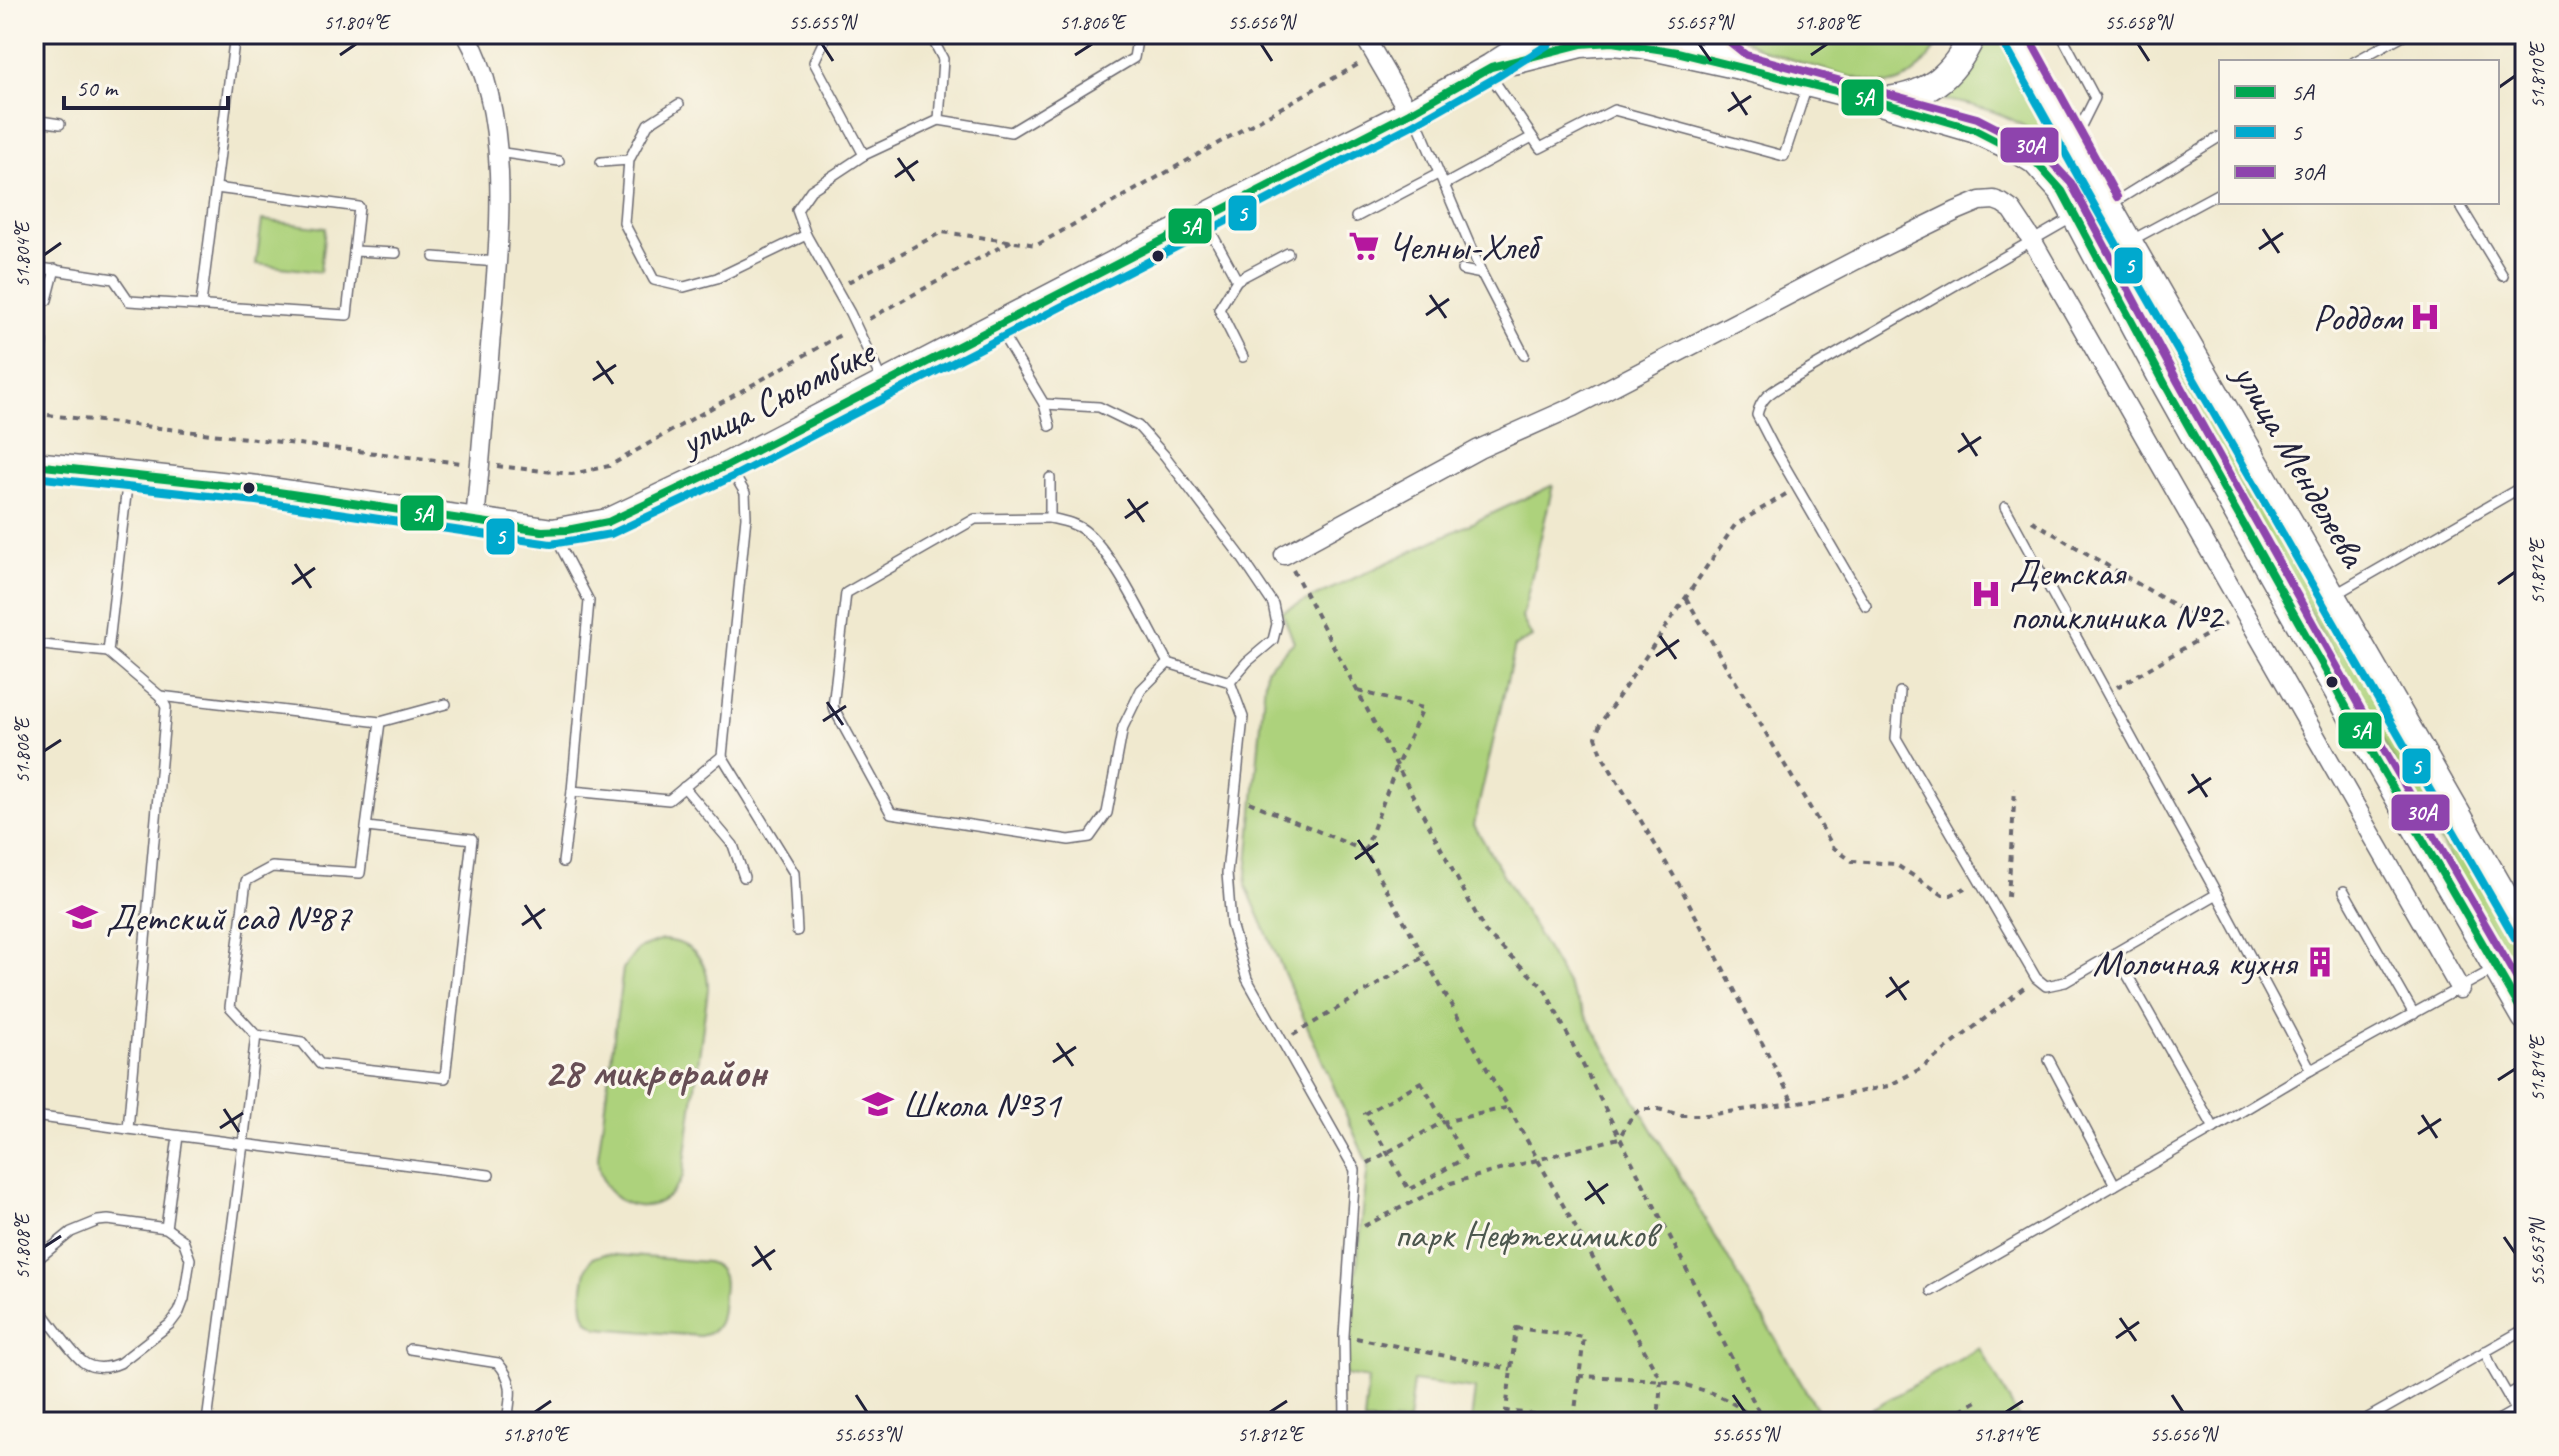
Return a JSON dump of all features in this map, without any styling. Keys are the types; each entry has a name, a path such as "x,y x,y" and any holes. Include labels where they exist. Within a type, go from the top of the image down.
{"street":[{"path":"466,34 477,53 493,115 499,178 497,262 475,522"},
{"path":"1363,34 1410,112"},
{"path":"1489,68 1542,34"},
{"path":"1710,34 1722,51 1740,66"},
{"path":"1489,68 1581,44 1612,42 1643,45 1740,66 1877,101 1898,100 1926,90 1945,77 1957,64 1973,34"},
{"name":"улица Менделеева","path":"2013,34 2331,597 2512,900 2525,932"},
{"name":"улица Сююмбике","path":"34,465 258,489 553,532 608,522 884,385 1489,68"},
{"name":"улица Менделеева","path":"1877,101 1973,129 2016,149 2035,161 2062,191 2167,388 2525,1017"},
{"path":"1284,555 1479,449 1573,407 1856,260 1956,211 1980,201 1994,200 2012,210 2032,240 2460,989"}],"lane":[{"path":"201,304 235,34"},
{"path":"827,34 814,62 864,155"},
{"path":"930,34 943,59 939,120"},
{"path":"884,385 806,235 797,210 811,190 864,155 939,120 1011,132 1134,58 1138,34"},
{"path":"2061,34 2095,98 2073,141"},
{"path":"2358,60 2404,34"},
{"path":"1489,68 1540,148 1614,110 1784,156 1808,84"},
{"path":"679,104 648,124 629,160 624,223 654,280 684,287 717,278 806,235"},
{"path":"1410,112 1482,274 1524,355"},
{"path":"34,120 60,124"},
{"path":"1444,185 1532,137"},
{"path":"1866,606 1757,415 1764,397 2032,240 2108,206 2219,137"},
{"path":"497,152 559,161"},
{"path":"601,162 629,160"},
{"path":"1356,217 1438,174"},
{"path":"34,267 114,279 129,301 347,315 359,207 216,188"},
{"path":"2129,241 2219,193"},
{"path":"2459,204 2503,276"},
{"path":"1203,218 1237,280"},
{"path":"354,251 396,253"},
{"path":"1243,357 1219,309 1237,280 1288,253"},
{"path":"434,257 497,262"},
{"path":"47,300 55,269"},
{"path":"1462,270 1482,274"},
{"path":"998,326 1044,404 1050,426"},
{"path":"34,412 42,341"},
{"path":"1044,404 1099,407 1138,426 1165,456 1273,604 1277,624 1273,640 1247,662 1230,682"},
{"path":"728,465 745,493 746,517 722,756 794,873 797,931"},
{"path":"108,652 128,476"},
{"path":"1050,478 1050,518"},
{"path":"2331,597 2525,485"},
{"path":"2005,507 2311,1070"},
{"path":"1168,663 1141,690 1123,727 1107,813 1090,837 1069,840 891,813 833,707 846,593 975,519 1050,518 1070,522 1085,530 1105,552 1168,663 1230,682"},
{"path":"553,532 589,601 563,862"},
{"path":"34,644 108,652 160,696 166,707 128,1129"},
{"path":"1230,682 1243,717 1227,873 1231,924 1247,979 1355,1170 1344,1336 1345,1422"},
{"path":"1900,692 1896,738 2036,978 2046,986 2065,982 2217,894"},
{"path":"160,696 380,722 446,704"},
{"path":"367,827 472,839 445,1078 320,1064 302,1042 256,1035 230,1007 246,881 272,867 360,873 380,722"},
{"path":"572,791 669,800 722,756"},
{"path":"684,787 733,845 744,877"},
{"path":"2344,891 2414,1014"},
{"path":"2115,953 2214,1128"},
{"path":"1931,1291 2311,1070 2497,967"},
{"path":"207,1422 256,1035"},
{"path":"2049,1060 2115,1185"},
{"path":"34,1116 489,1175"},
{"path":"166,1228 178,1136"},
{"path":"34,1262 71,1232 108,1220 166,1228 178,1235 187,1247 190,1259 179,1312 170,1324 120,1363 100,1368 83,1362 34,1301"},
{"path":"2361,1422 2525,1329"},
{"path":"410,1349 498,1363 512,1384 507,1422"},
{"path":"2485,1351 2523,1422"},
{"path":"2508,1395 2525,1385"},
{"path":"2495,1422 2516,1410"}],"path":[{"path":"836,288 942,232 1037,245 1375,55"},
{"path":"34,412 572,474 609,466 1011,241"},
{"path":"1793,1102 1681,888 1603,757 1596,737 1600,724 1735,525 1797,488"},
{"path":"2005,507 2216,630"},
{"path":"1284,555 1486,933 1544,988 1764,1422"},
{"path":"1686,598 1834,848 1852,861 1895,864 1943,895 1951,895 1980,880"},
{"path":"2107,693 2243,614"},
{"path":"1357,690 1423,708 1397,765 1365,851"},
{"path":"2006,923 2015,789"},
{"path":"1235,796 1365,851 1661,1380 1658,1422"},
{"path":"1282,1041 1425,956"},
{"path":"1350,1233 1451,1183 1619,1138 1632,1116 1641,1109 1707,1115 1888,1086 1922,1068 2036,978"},
{"path":"1421,1082 1465,1158 1409,1190 1388,1154 1365,1114 1421,1082"},
{"path":"1355,1170 1443,1122 1510,1107"},
{"path":"1516,1328 1584,1337 1574,1419 1506,1411 1511,1369 1516,1328"},
{"path":"1344,1336 1511,1369"},
{"path":"1579,1376 1661,1380 1708,1393 1742,1407 1756,1422"},
{"path":"1940,1422 1979,1400"}],"green space":[{"path":"1738,34 1944,34 1915,72 1891,84 1790,59 1761,48"},
{"path":"1988,34 2001,34 2078,171 2048,143 2018,123 1984,109 1943,100 1962,77"},
{"path":"262,220 325,228 320,272 256,264"},
{"path":"2111,233 2525,956 2525,991 2098,240"},
{"name":"парк Нефтехимиков","path":"1553,485 1522,618 1532,637 1515,646 1474,825 1824,1422 1471,1422 1475,1389 1413,1381 1408,1422 1364,1422 1368,1379 1345,1375 1368,1165 1246,886 1266,669 1294,642 1282,612"},
{"path":"662,940 681,944 696,954 705,969 708,989 683,1176 673,1192 660,1202 646,1206 632,1205 608,1189 601,1175 598,1157 623,969 638,949"},
{"path":"604,1254 714,1265 724,1281 717,1326 700,1336 598,1328 587,1320 582,1300 592,1258"},
{"path":"1980,1348 2021,1422 1848,1422"}],"transit line":[{"name":"30А","path":"1725,34 1746,55 1977,118 2041,151 2071,183 2363,713 2525,993"},
{"name":"30А","path":"2027,34 2117,197"},
{"name":"5","path":"2002,40 2515,938"},
{"name":"5А","path":"34,465 258,489 542,531 608,522 728,465 1409,113 1491,67 1581,44 1612,42 1677,52 1877,101 1973,129 2035,161 2062,191 2167,388 2525,1017"},
{"name":"5","path":"34,477 256,501 551,544 611,534 734,476 1414,124 1549,44"}],"place":[{"name":"Челны-Хлеб","path":"1364,246"},
{"name":"Роддом","path":"2425,317"},
{"name":"Детская поликлиника №2","path":"1986,594"},
{"name":"Детский сад №87","path":"82,917"},
{"name":"Молочная кухня","path":"2320,962"},
{"name":"Школа №31","path":"878,1104"}],"district":[{"name":"28 микрорайон","path":"655,1072"}]}
